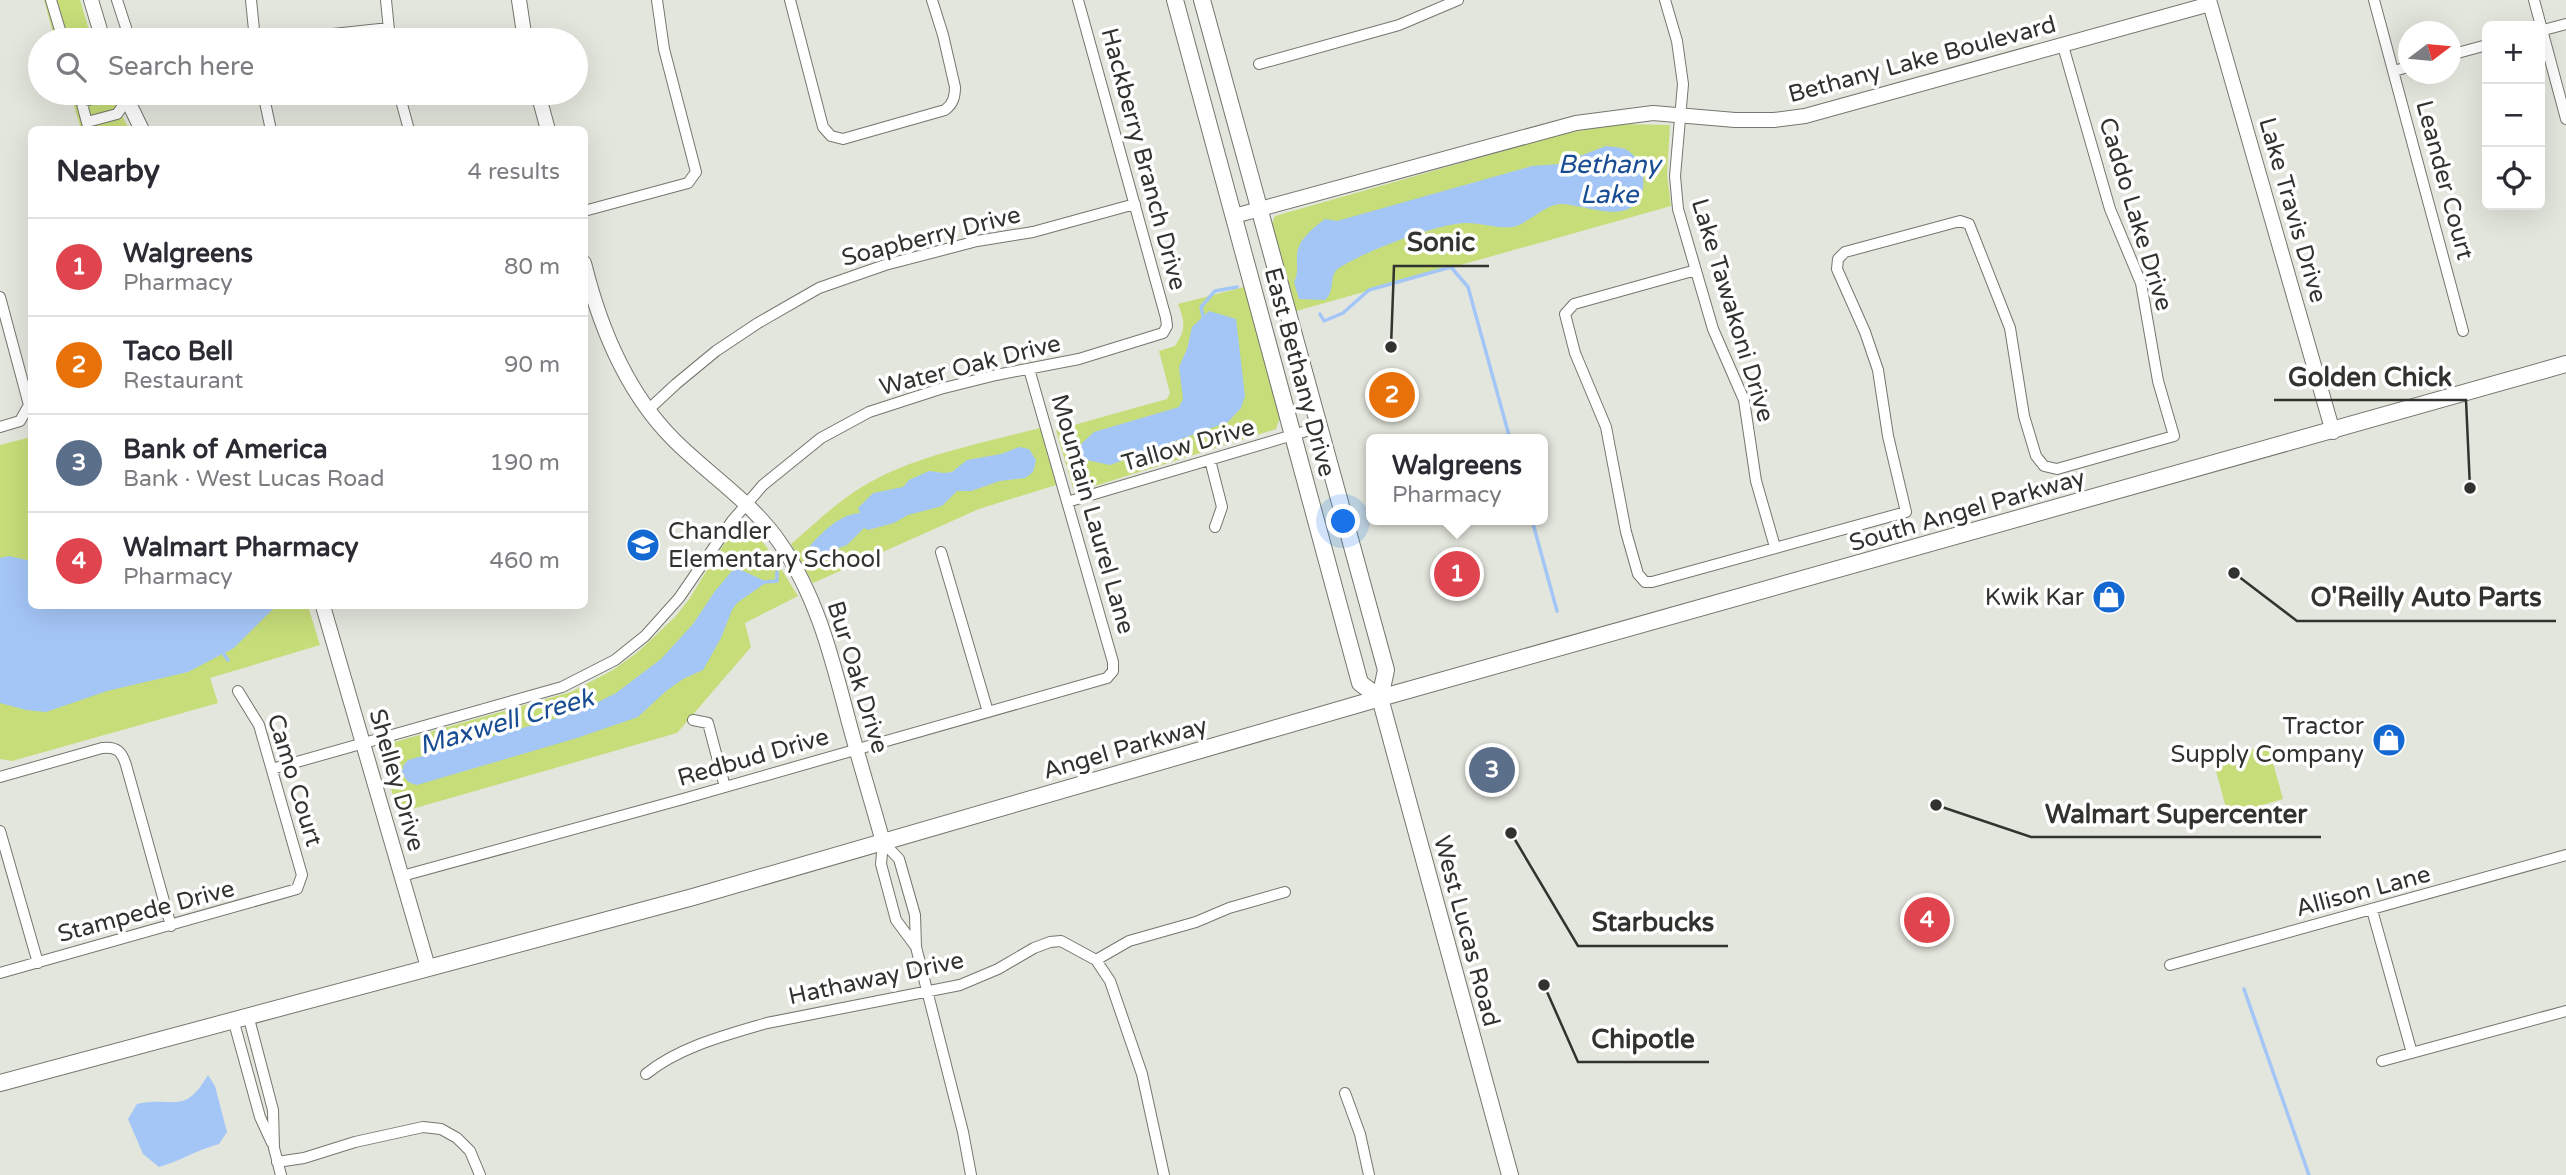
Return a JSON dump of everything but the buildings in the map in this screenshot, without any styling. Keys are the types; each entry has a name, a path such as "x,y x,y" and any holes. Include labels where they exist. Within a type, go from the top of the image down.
{"main road":[{"name":"East Bethany Drive","path":"1175,0 1360,683 1380,698 1386,670 1202,0"},
{"name":"South Angel Parkway","path":"1380,698 2333,432 2566,364"},
{"name":"Angel Parkway","path":"0,1083 693,897 1380,698"},
{"name":"West Lucas Road","path":"1380,698 1510,1175"}],"street":[{"path":"51,0 59,28"},
{"path":"91,0 99,28"},
{"path":"117,0 126,28"},
{"path":"251,0 254,28"},
{"path":"386,0 389,28"},
{"path":"519,0 523,28"},
{"path":"588,210 688,183 696,172 664,49 657,0"},
{"path":"790,0 823,127 831,136 844,139 945,110 954,100 955,87 932,0"},
{"name":"Hackberry Branch Drive","path":"1078,0 1167,322 1165,330"},
{"path":"1259,64 1399,26 1458,0"},
{"name":"Lake Tawakoni Drive","path":"1665,0 1677,41 1682,73 1676,193 1713,329 1744,400 1756,481 1775,547"},
{"name":"Leander Court","path":"2374,0 2463,331"},
{"path":"2534,0 2539,21"},
{"name":"Bethany Lake Boulevard","path":"1234,216 1576,123 1653,113 1761,120 1805,116 2063,46 2210,2"},
{"name":"Lake Travis Drive","path":"2210,2 2333,432"},
{"path":"2545,29 2566,23"},
{"path":"2545,44 2566,119"},
{"name":"Caddo Lake Drive","path":"1775,547 1906,512 1888,436 1878,370 1837,264 1845,252 1960,221 1969,224 2010,328 2024,416 2039,462 2050,469 2174,436 2158,381 2141,283 2110,209 2063,46"},
{"path":"2461,52 2482,46"},
{"path":"2394,71 2398,70"},
{"path":"82,105 88,126 117,114 123,105"},
{"path":"133,105 141,126"},
{"path":"266,105 270,126"},
{"path":"402,105 408,126"},
{"path":"541,105 547,126"},
{"name":"Soapberry Drive","path":"648,410 716,351 819,288 898,262 977,241 1033,232 1135,204"},
{"path":"1696,270 1574,304 1565,314 1575,353 1606,428 1623,519 1637,574 1642,580 1652,582 1775,547"},
{"name":"Bur Oak Drive","path":"588,276 603,327 616,358 648,410 674,439 765,523 780,543 812,600 883,842"},
{"path":"0,297 28,399 24,416 15,423 0,427"},
{"name":"Water Oak Drive","path":"272,769 562,687 615,660 645,636 679,598 746,504 763,485 821,438 869,412 940,389 1079,359 1160,336 1165,330"},
{"name":"Mountain Laurel Lane","path":"1029,369 1114,662 1113,671"},
{"name":"Tallow Drive","path":"1067,502 1320,427"},
{"path":"1210,460 1222,507 1215,527"},
{"path":"941,552 989,712"},
{"name":"Shelley Drive","path":"324,609 428,967"},
{"name":"Redbud Drive","path":"402,876 1107,678 1113,671"},
{"name":"Camo Court","path":"238,691 259,725 300,867 301,884"},
{"path":"693,720 708,723 725,787"},
{"path":"0,777 102,748 111,747 118,750 126,765 171,926"},
{"path":"0,831 38,963"},
{"path":"883,842 881,864 896,920 916,947"},
{"path":"883,842 899,859 915,915 916,947 963,1132 971,1175"},
{"name":"Allison Lane","path":"2171,965 2566,855"},
{"name":"Stampede Drive","path":"0,973 290,893 301,884"},
{"path":"1164,1175 1142,1074 1128,1028 1110,981 1097,960 1129,941 1285,892"},
{"path":"2372,910 2412,1053"},
{"name":"Hathaway Drive","path":"646,1074 673,1055 746,1029 960,985 998,970 1034,948 1050,942 1061,941 1097,960"},
{"path":"2382,1061 2566,1011"},
{"path":"241,1017 260,1117 274,1148 281,1175"},
{"path":"1345,1093 1360,1134 1369,1175"},
{"path":"278,1162 304,1158 355,1142 423,1127 441,1129 457,1138 470,1151 480,1175"}],"green space":[{"path":"44,0 80,0 88,28 52,28"},
{"path":"74,105 116,105 127,126 80,126"},
{"path":"1617,124 1670,125 1667,175 1671,206 1296,311 1272,224 1275,216 1563,134"},
{"path":"1244,287 1280,417 1276,429 1082,490 1073,488 1056,430 1167,399 1170,393 1159,351 1175,346 1181,335 1183,321 1178,304"},
{"path":"1040,428 1056,485 979,509 813,583 791,544 853,493 914,462"},
{"path":"28,438 28,609 309,609 320,645 210,678 218,703 12,761 0,759 0,445"},
{"path":"738,525 750,526 772,554 798,596 745,623 751,647 677,733 398,813 381,754 384,745 571,692 613,670 638,652 675,617"},
{"path":"2268,745 2283,799 2228,815 2213,760"}],"water":[{"name":"Bethany Lake","path":"1606,146 1627,150 1641,169 1642,193 1633,206 1626,210 1608,212 1560,204 1512,227 1464,223 1435,228 1382,247 1339,268 1325,300 1299,299 1294,282 1298,249 1306,236 1325,219 1337,221 1532,166 1559,164"},
{"path":"1209,311 1236,319 1245,396 1241,408 1228,422 1110,465 1077,458 1081,444 1094,432 1179,407 1183,399 1179,367 1192,327"},
{"path":"1019,447 1029,449 1036,460 1033,472 1025,478 1000,481 971,491 957,491 942,506 908,515 894,523 868,530 864,528 847,545 816,563 807,549 837,521 860,513 858,508 873,493 903,487 909,480 929,471 952,472 967,460 1001,454"},
{"path":"9,556 28,560 28,609 273,609 234,648 188,672 107,691 46,712 26,710 0,703 0,558"},
{"path":"739,569 767,582 737,603 703,670 666,691 638,717 577,738 417,785 406,779 403,766 408,760 579,712 616,693 661,659 693,624 732,571"},
{"path":"208,1075 215,1086 227,1132 219,1144 159,1167 143,1154 128,1119 137,1104 185,1100 200,1088"}],"waterway":[{"path":"1320,314 1324,321 1343,313 1369,290 1451,267 1468,287 1509,434"},
{"name":"Maxwell Creek","path":"1204,321 1201,307 1215,291 1237,287"},
{"name":"Maxwell Creek","path":"1070,454 1081,452"},
{"path":"1533,525 1557,611"},
{"name":"Maxwell Creek","path":"764,582 777,581 777,572"},
{"name":"Maxwell Creek","path":"221,650 228,660"},
{"name":"Maxwell Creek","path":"398,772 408,771"},
{"path":"2244,989 2309,1175"}],"place":[{"name":"Sonic","path":"1391,347"},
{"name":"Taco Bell","path":"1392,395"},
{"name":"Golden Chick","path":"2470,488"},
{"name":"Chandler Elementary School","path":"643,545"},
{"name":"O'Reilly Auto Parts","path":"2234,573"},
{"name":"Walgreens","path":"1457,574"},
{"name":"Kwik Kar","path":"2109,597"},
{"name":"Tractor Supply Company","path":"2389,740"},
{"name":"Bank of America","path":"1492,770"},
{"name":"Walmart Supercenter","path":"1936,805"},
{"name":"Starbucks","path":"1511,833"},
{"name":"Walmart Pharmacy","path":"1927,920"},
{"name":"Chipotle","path":"1544,985"}]}
